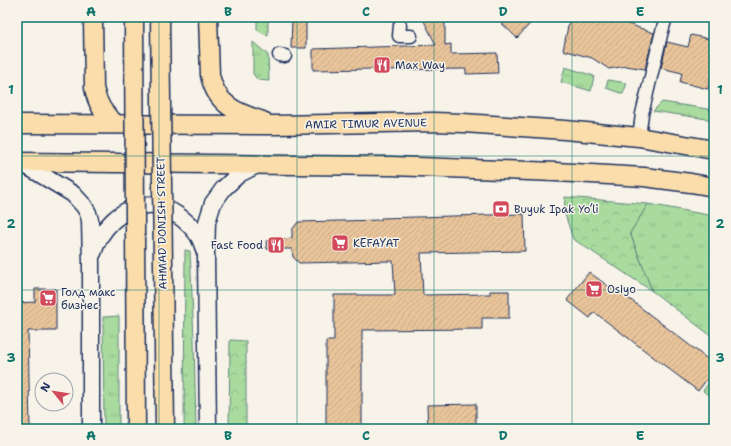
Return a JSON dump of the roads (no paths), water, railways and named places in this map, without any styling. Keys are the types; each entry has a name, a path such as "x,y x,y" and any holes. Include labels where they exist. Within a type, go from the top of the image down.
{"main road":[{"path":"93,17 96,99 108,118 116,124"},
{"path":"134,17 136,429"},
{"name":"AHMAD DONISH STREET","path":"160,17 165,429"},
{"path":"208,17 210,75 211,82 218,94 226,105 237,111 275,125"},
{"name":"AMIR TIMUR AVENUE","path":"17,124 275,125 433,122 463,123 639,137 714,150"},
{"path":"19,162 391,166 644,177 714,187"}],"street":[{"path":"639,137 642,114 666,17"},
{"path":"400,25 399,36 411,36"},
{"path":"19,162 73,194 84,206 90,220 91,429"},
{"path":"208,429 207,222 213,202 231,180 257,165"},
{"path":"91,263 96,243 107,226 115,218 126,212 148,204 159,206 168,210 186,222 199,237 206,256"}],"place":[{"name":"Max Way","path":"382,65"},
{"name":"Buyuk Ipak Yo‘li","path":"501,209"},
{"name":"KEFAYAT","path":"340,243"},
{"name":"Fast Food","path":"276,245"},
{"name":"Osiyo","path":"594,289"},
{"name":"Голд макс бизнес","path":"48,298"}]}
